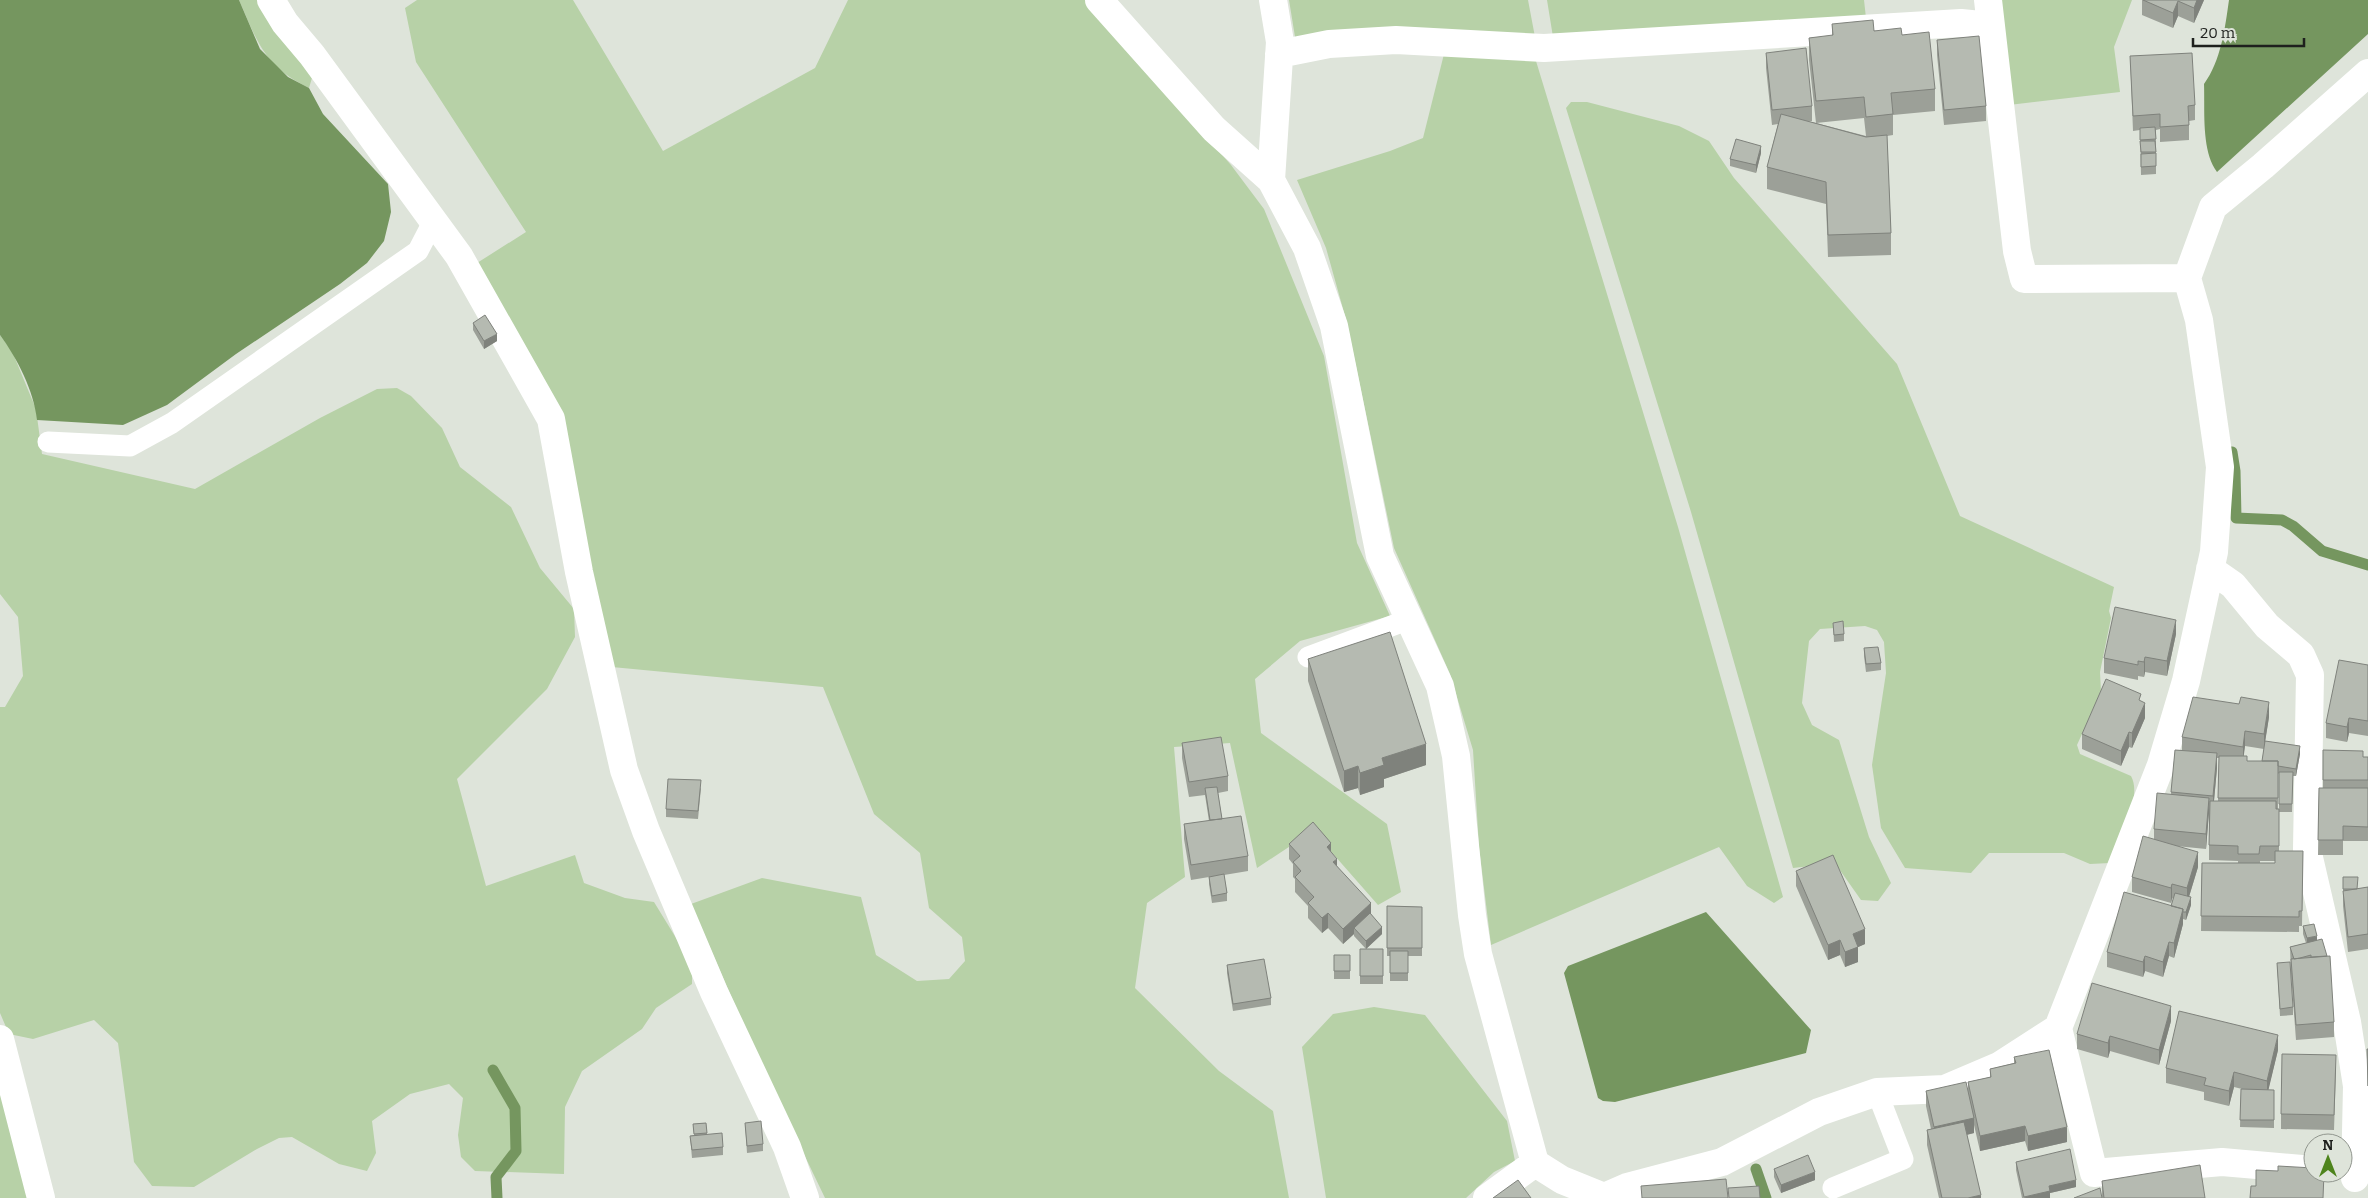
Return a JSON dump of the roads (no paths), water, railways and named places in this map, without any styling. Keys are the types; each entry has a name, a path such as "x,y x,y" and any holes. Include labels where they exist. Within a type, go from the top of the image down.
{"street":[{"path":"271,0 285,23 312,55 459,256 552,419 579,572 624,770 646,831 714,992 787,1147 805,1198"},
{"path":"1099,0 1214,129 1270,180 1306,248 1334,326 1380,556 1440,686 1456,756 1478,954 1535,1163 1562,1180 1604,1198 1627,1187 1722,1162 1819,1112 1877,1092 1945,1089 1999,1066 2058,1028"},
{"path":"1270,180 1280,42 1273,0"},
{"path":"1279,54 1329,44 1396,40 1544,48 1961,23 1989,13 2017,251 2024,279 2187,278"},
{"path":"2303,1169 2222,1162 2090,1184 2058,1028 2162,765 2186,681 2214,552 2220,467 2198,320 2187,278 2213,207 2263,166 2368,73"},
{"path":"2210,569 2233,584 2268,626 2302,655 2310,675 2306,848 2347,1022 2357,1086 2355,1178"},
{"path":"0,1040 41,1198"},
{"path":"1487,1198 1535,1163"}],"lane":[{"path":"48,442 130,446 172,423 418,252 433,222"},
{"path":"1308,657 1410,619"},
{"path":"1833,1188 1903,1159 1877,1092"}],"waterway":[{"path":"2232,452 2235,471 2236,518 2282,520 2293,526 2322,551 2368,565"},
{"path":"493,1070 515,1108 516,1151 496,1177 497,1198"},
{"path":"1756,1169 1766,1198"}]}
